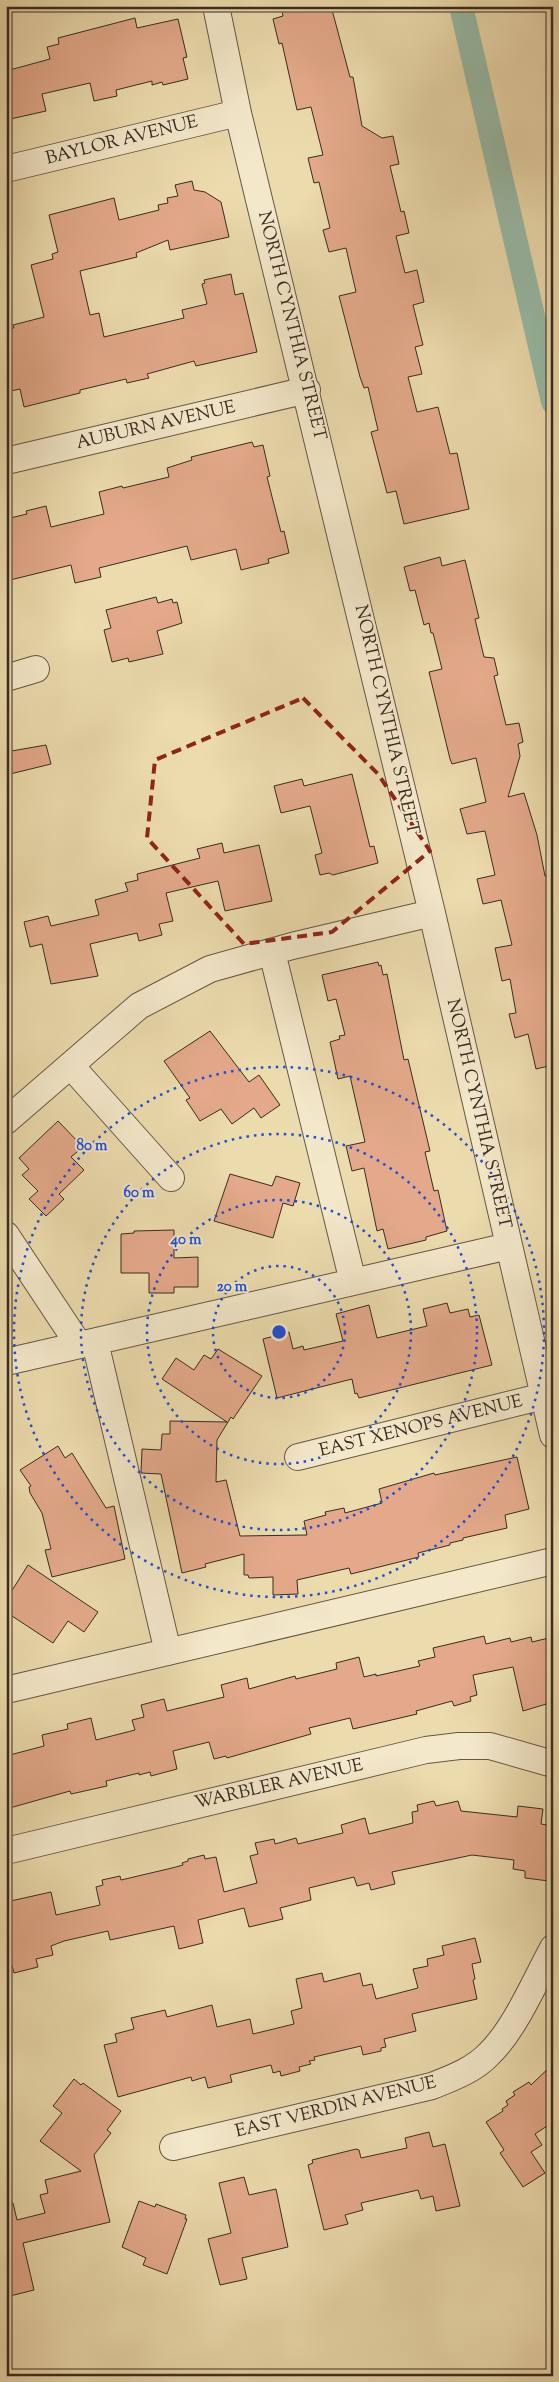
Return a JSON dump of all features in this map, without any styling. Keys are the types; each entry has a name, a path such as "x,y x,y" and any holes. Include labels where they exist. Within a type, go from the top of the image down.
{"street":[{"name":"NORTH CYNTHIA STREET","path":"216,6 238,113 307,390 432,913 553,1434"},
{"name":"BAYLOR AVENUE","path":"6,169 238,113"},
{"name":"AUBURN AVENUE","path":"6,462 307,390"},
{"path":"6,678 36,669"},
{"path":"6,1121 139,1006 210,969 432,913"},
{"path":"272,952 353,1282"},
{"path":"71,1066 171,1178"},
{"path":"6,1235 87,1343 168,1652"},
{"path":"6,1362 509,1246"},
{"name":"EAST XENOPS AVENUE","path":"298,1458 544,1396"},
{"path":"6,1690 553,1561"},
{"name":"WARBLER AVENUE","path":"6,1851 426,1750 459,1746 490,1746 553,1764"},
{"name":"EAST VERDIN AVENUE","path":"173,2148 432,2086 462,2074 488,2056 504,2038 553,1948"}],"highlighted area":[{"path":"303,698 378,774 430,851 332,932 244,944 147,838 155,760"}],"building":[{"path":"281,6 331,6 350,77 353,77 362,126 382,138 393,136 399,164 390,166 401,212 404,211 409,233 396,236 405,273 417,270 424,302 413,305 423,345 415,347 422,374 408,377 417,412 438,407 450,454 457,453 469,509 404,524 396,491 387,493 371,432 378,430 368,387 364,388 360,377 339,296 356,292 346,248 329,252 323,230 330,228 319,182 314,183 308,158 323,155 311,107 297,110 282,43 279,44 273,19 283,16"},
{"path":"135,18 137,28 178,19 187,57 183,58 188,79 163,85 162,82 152,85 152,81 116,90 117,96 94,101 90,83 42,94 46,111 6,120 6,71 50,59 47,47 59,44 58,38"},
{"path":"192,181 194,190 205,192 221,202 229,237 170,250 168,240 136,253 137,257 80,271 90,315 99,313 104,337 184,318 182,310 207,304 202,284 205,283 204,280 231,274 235,295 243,293 257,352 196,366 194,361 147,374 149,378 127,383 126,379 80,390 80,393 24,407 20,389 6,392 6,329 14,328 13,325 44,317 31,265 53,259 52,254 58,252 49,215 114,198 119,220 159,210 158,205 168,203 167,198 178,196 175,185"},
{"path":"252,442 254,447 263,445 270,476 267,477 281,532 284,531 289,553 268,559 269,563 241,570 236,549 191,560 187,546 99,568 101,577 75,583 71,565 6,581 6,519 27,514 26,511 46,506 51,527 104,514 99,492 169,477 167,468 192,460 191,457"},
{"path":"440,557 442,566 465,560 479,618 475,619 484,657 494,658 498,675 494,676 506,725 519,723 523,742 518,744 520,756 508,797 524,793 537,835 545,876 548,876 552,893 548,894 553,914 553,1065 536,1069 528,1034 515,1038 509,1014 516,1013 510,979 502,981 495,948 512,945 501,900 483,904 477,879 495,875 485,831 467,834 460,809 486,802 476,758 452,764 450,759 429,672 442,669 433,633 431,633 429,623 424,625 415,590 410,591 404,567"},
{"path":"156,597 158,603 172,599 173,603 177,602 182,623 157,631 163,654 129,662 128,658 112,662 104,630 111,628 106,610"},
{"path":"46,745 51,764 6,775 6,752"},
{"path":"352,774 370,847 374,846 378,863 333,875 329,873 320,875 315,855 322,853 310,806 281,813 274,786 302,779 304,786"},
{"path":"222,843 224,853 259,845 272,901 225,911 218,881 166,893 173,921 159,924 162,935 139,941 137,933 90,944 98,976 51,984 42,944 30,947 24,922 48,916 51,926 99,915 95,900 128,891 125,883 138,880 137,874 200,858 197,849"},
{"path":"378,962 379,966 381,965 383,975 387,974 404,1060 408,1059 430,1151 425,1152 434,1191 438,1190 447,1231 426,1237 426,1240 388,1249 383,1229 377,1231 364,1168 352,1171 346,1146 365,1142 350,1076 338,1079 330,1042 340,1039 339,1036 345,1035 336,999 328,1001 322,975"},
{"path":"210,1031 249,1082 259,1075 280,1105 261,1118 254,1108 232,1124 221,1109 200,1121 186,1100 190,1098 164,1061"},
{"path":"58,1121 83,1147 71,1157 84,1170 59,1194 64,1199 46,1216 29,1199 38,1191 22,1175 29,1169 19,1158"},
{"path":"230,1174 272,1186 276,1176 300,1183 293,1206 283,1203 273,1238 214,1221"},
{"path":"174,1230 174,1258 198,1257 198,1287 174,1287 174,1293 149,1293 149,1273 121,1273 121,1234 134,1233 134,1231"},
{"path":"447,1303 450,1313 468,1309 470,1317 479,1315 492,1365 359,1398 357,1393 355,1394 352,1379 277,1398 263,1339 289,1332 293,1349 303,1346 304,1350 343,1341 336,1314 369,1305 377,1338 427,1326 423,1309"},
{"path":"218,1349 262,1376 233,1419 231,1417 217,1440 216,1482 226,1480 240,1536 307,1535 304,1521 326,1515 325,1512 344,1508 345,1513 382,1503 379,1489 434,1473 435,1475 517,1457 529,1509 505,1515 507,1528 463,1538 463,1540 450,1543 450,1545 418,1553 419,1557 351,1574 349,1568 297,1580 298,1594 273,1595 273,1577 249,1578 248,1575 244,1575 244,1554 205,1564 206,1567 182,1573 161,1474 141,1473 142,1449 161,1450 162,1434 170,1434 170,1421 227,1422 162,1379 176,1358 194,1370 204,1355 211,1359"},
{"path":"58,1446 65,1458 72,1453 106,1508 114,1506 125,1559 52,1577 45,1550 51,1549 42,1513 30,1493 29,1487 31,1486 20,1470"},
{"path":"28,1565 98,1612 84,1632 68,1621 53,1643 6,1612 6,1600"},
{"path":"484,1636 486,1644 510,1638 511,1642 531,1637 532,1642 553,1637 553,1702 523,1711 513,1667 473,1675 477,1695 470,1697 471,1701 454,1706 452,1701 416,1711 417,1714 353,1729 350,1718 309,1728 311,1734 227,1758 226,1756 214,1759 209,1742 173,1751 177,1769 151,1776 150,1772 139,1775 139,1773 106,1781 107,1786 71,1794 70,1791 6,1809 6,1756 44,1746 42,1735 68,1729 67,1724 91,1718 96,1740 135,1730 132,1720 144,1717 141,1705 164,1699 167,1711 224,1697 221,1685 247,1678 249,1689 295,1676 296,1679 337,1669 336,1663 359,1657 364,1677 376,1674 376,1676 420,1666 418,1661 435,1657 433,1648"},
{"path":"434,1801 436,1806 458,1801 461,1811 517,1817 518,1806 543,1809 541,1824 553,1826 549,1881 525,1878 525,1871 513,1869 514,1860 472,1855 392,1872 395,1884 371,1890 369,1883 357,1886 354,1877 309,1888 311,1900 280,1908 283,1919 249,1927 244,1908 198,1920 203,1943 179,1949 174,1926 110,1940 108,1931 64,1941 51,1946 53,1955 36,1959 38,1967 14,1973 6,1942 6,1902 51,1892 56,1915 100,1905 96,1887 103,1885 102,1880 120,1876 121,1880 172,1868 183,1865 182,1863 188,1861 188,1859 204,1855 205,1859 216,1857 224,1892 257,1883 250,1856 258,1854 255,1843 274,1839 275,1844 296,1838 298,1844 343,1833 341,1825 365,1818 369,1834 413,1823 412,1812 418,1811 417,1805"},
{"path":"475,1938 481,1962 472,1964 477,1999 412,2014 416,2031 384,2039 386,2047 381,2048 381,2051 363,2055 361,2046 314,2057 315,2060 309,2061 311,2064 299,2067 300,2071 281,2076 280,2071 273,2073 271,2065 230,2075 232,2082 208,2088 205,2077 192,2081 191,2077 118,2097 104,2045 117,2042 115,2034 134,2029 131,2018 165,2010 167,2017 212,2005 217,2027 250,2019 253,2034 294,2024 291,2011 302,2008 296,1979 322,1973 324,1982 360,1973 363,1986 372,1984 376,1999 418,1988 413,1969 428,1966 427,1959 444,1955 442,1946"},
{"path":"553,2064 553,2122 535,2134 542,2145 531,2152 545,2173 523,2187 500,2153 504,2150 486,2122 503,2111 502,2109 508,2105 506,2101 515,2095 513,2092 529,2082 531,2085"},
{"path":"74,2079 81,2085 83,2083 121,2111 107,2130 111,2133 94,2155 110,2222 23,2243 34,2290 6,2297 6,2204 13,2203 17,2220 45,2213 40,2195 48,2193 45,2180 81,2171 40,2141 62,2113 53,2106"},
{"path":"429,2132 433,2147 445,2144 460,2206 436,2211 433,2196 421,2199 418,2190 361,2203 363,2210 345,2215 348,2224 324,2230 308,2165 313,2163 312,2160 356,2149 359,2150 361,2158 407,2148 405,2138"},
{"path":"244,2177 249,2195 276,2189 288,2247 242,2258 247,2279 220,2285 208,2239 231,2233 219,2183"},
{"path":"139,2201 155,2207 156,2204 186,2215 185,2219 187,2219 167,2274 143,2265 146,2258 122,2247"}],"waterway":[{"path":"461,6 553,402"}],"railway":[{"path":"547,2376 553,2365"}]}
